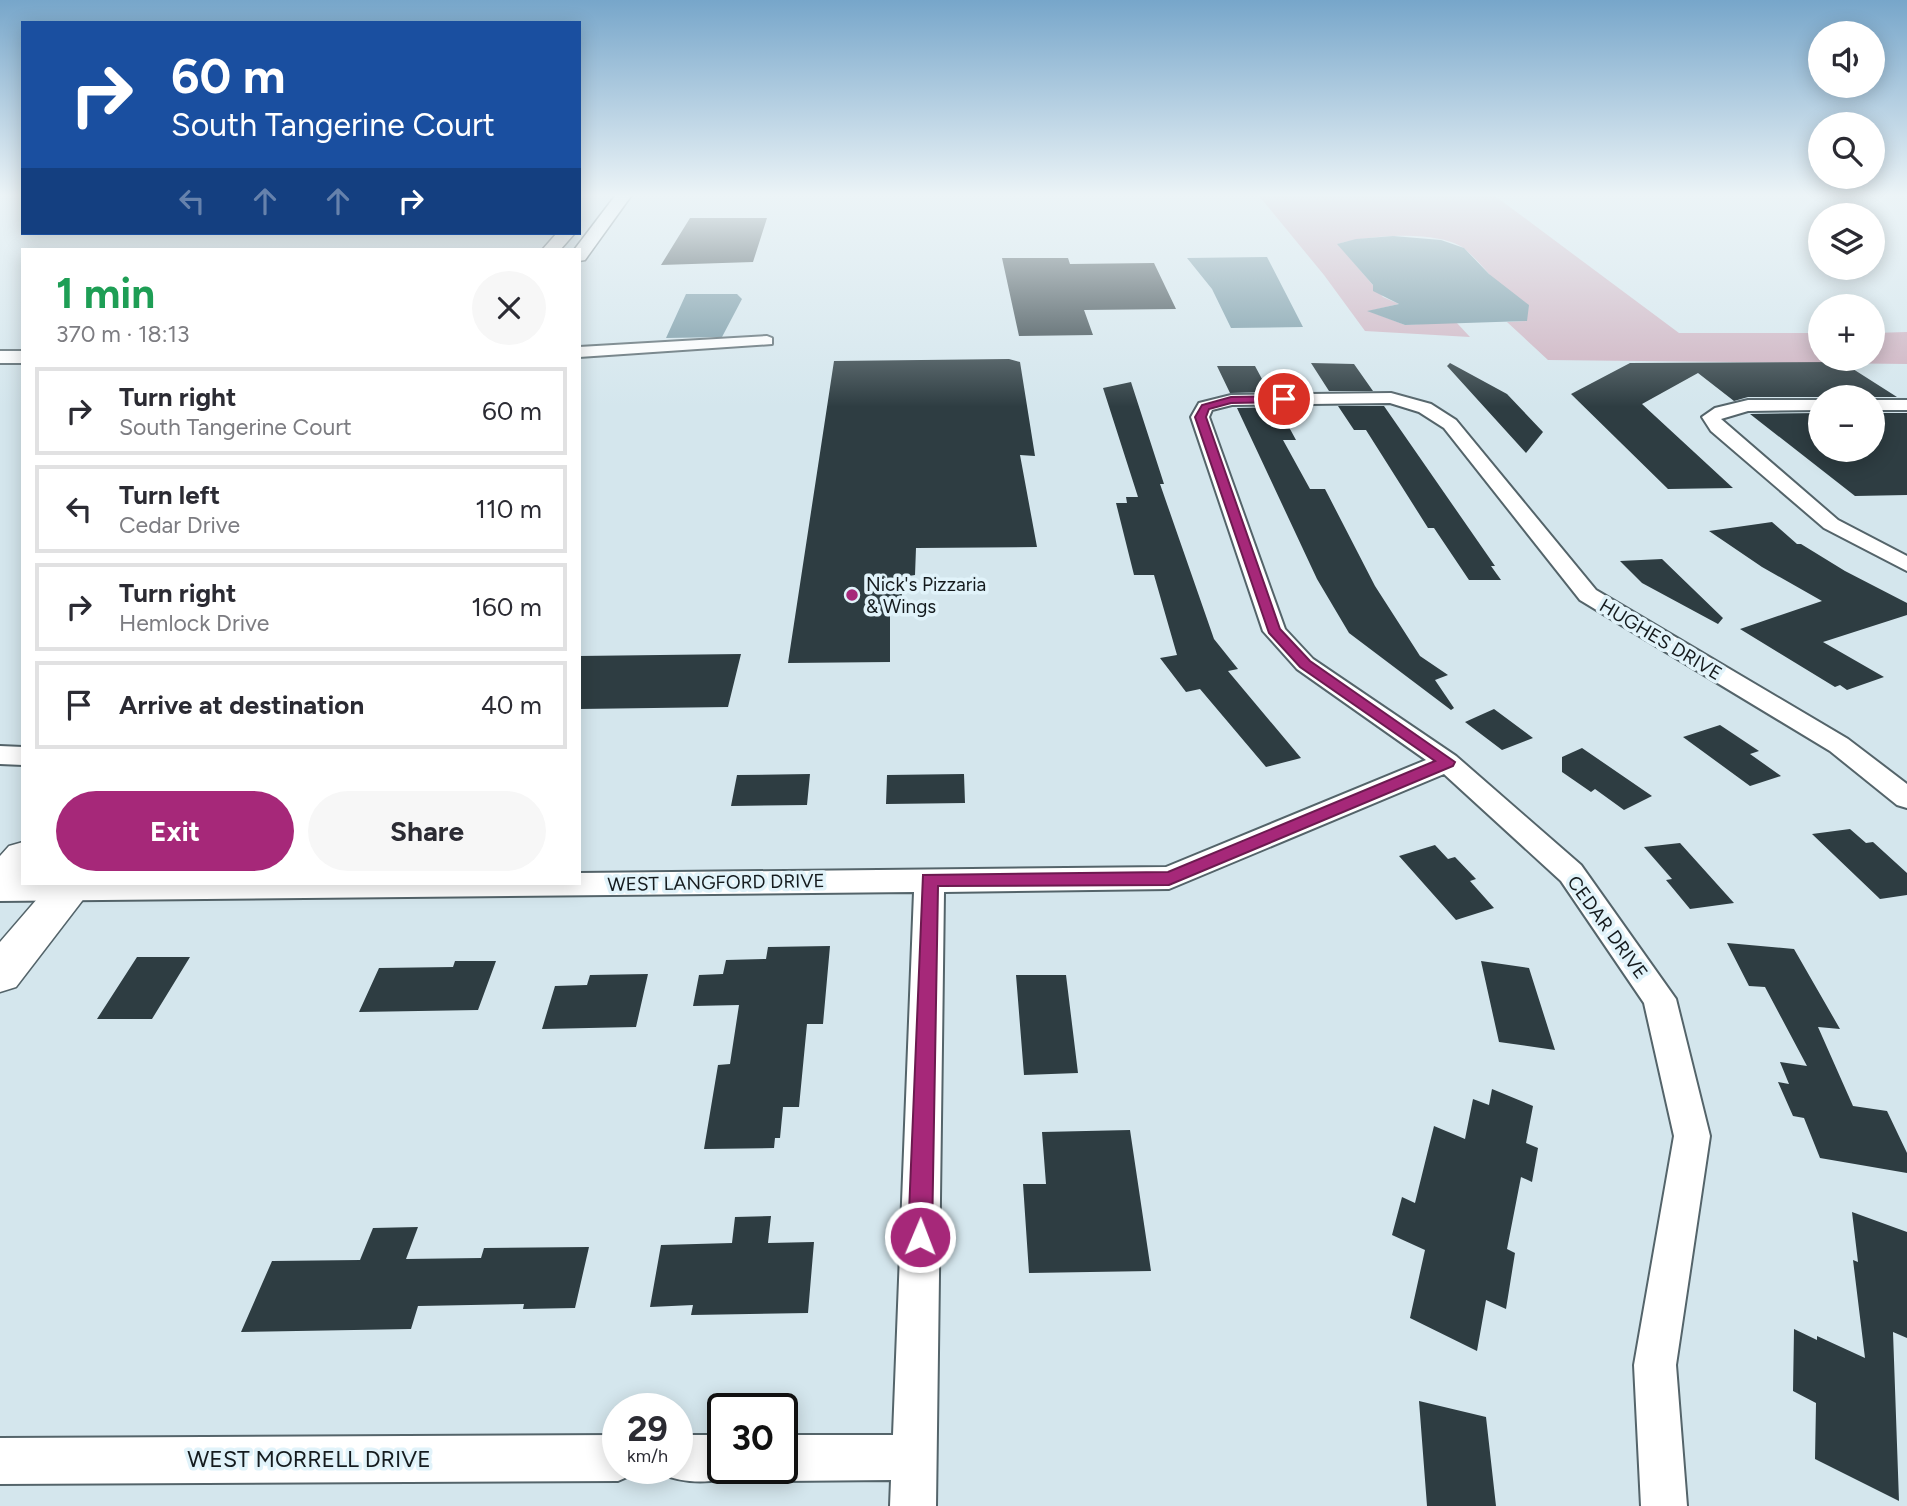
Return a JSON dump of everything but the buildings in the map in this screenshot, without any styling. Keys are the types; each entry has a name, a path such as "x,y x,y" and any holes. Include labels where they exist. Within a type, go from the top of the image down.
{"main road":[{"path":"0,883 21,859"},
{"path":"0,974 71,887"}],"street":[{"path":"581,352 767,341"},
{"path":"0,357 21,357"},
{"name":"HUGHES DRIVE","path":"1205,407 1231,400 1391,398 1425,408 1450,424 1588,595 1839,745 1907,798"},
{"path":"1808,405 1739,406 1720,409 1711,417 1717,427 1831,524 1907,565"},
{"path":"1885,405 1907,405"},
{"name":"CEDAR DRIVE","path":"1205,407 1200,417 1274,631 1305,664 1447,762 1571,873 1660,999 1692,1136 1656,1365 1664,1506"},
{"path":"0,755 21,755"},
{"name":"WEST LANGFORD DRIVE","path":"581,883 1169,878 1447,762"},
{"path":"913,1506 929,880"},
{"name":"WEST LANGFORD DRIVE","path":"0,890 316,885"},
{"path":"798,1458 915,1457"},
{"name":"WEST MORRELL DRIVE","path":"0,1461 602,1458"}],"shaded area":[{"path":"1317,266 1357,266 1383,297 1399,304 1369,311 1405,325 1456,322 1470,337 1365,331"},
{"path":"1482,266 1589,266 1679,333 1808,333 1808,363 1548,360 1507,322 1527,321"},
{"path":"1907,332 1907,364 1885,364 1885,333"}],"water":[{"path":"1194,266 1272,266 1303,327 1231,328 1212,289"},
{"path":"1357,266 1482,266 1529,305 1527,321 1405,325 1367,311 1399,304 1373,291 1373,285"},
{"path":"686,294 737,294 742,299 722,337 666,338"}],"place":[{"name":"Nick's Pizzaria & Wings","path":"852,595"}],"route":[{"path":"920,1237 929,880 1169,878 1447,762 1305,664 1274,631 1200,417 1205,407 1231,400 1284,399"}]}
